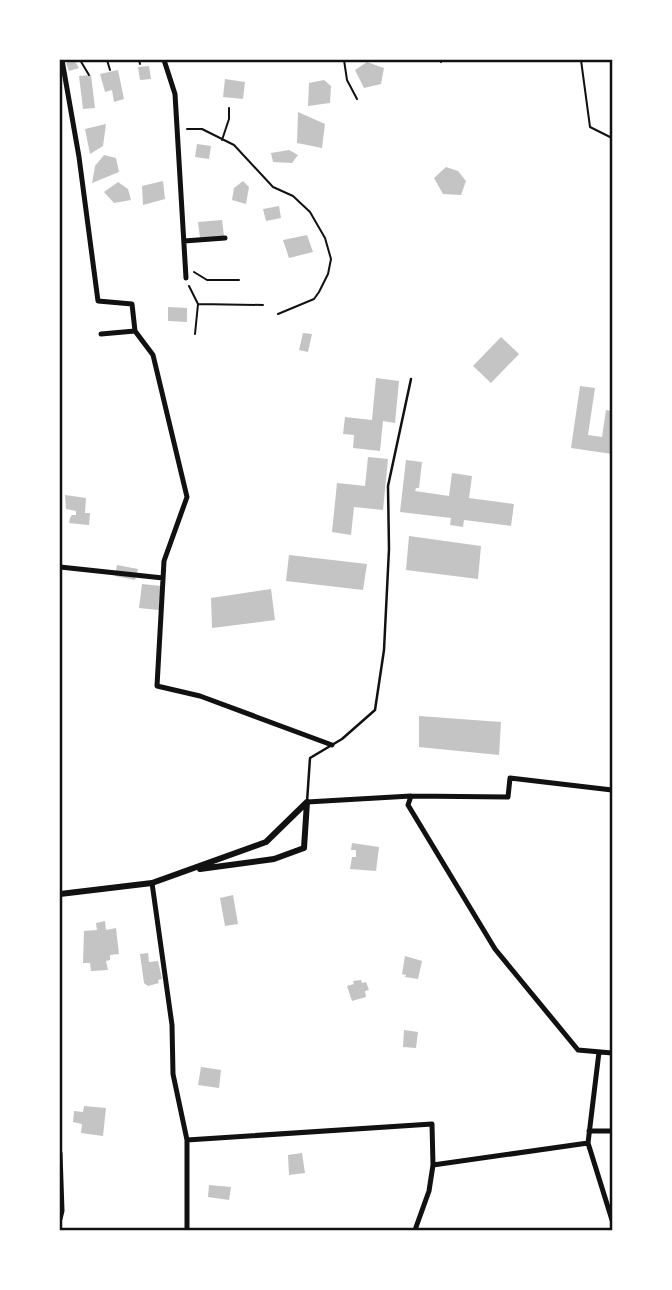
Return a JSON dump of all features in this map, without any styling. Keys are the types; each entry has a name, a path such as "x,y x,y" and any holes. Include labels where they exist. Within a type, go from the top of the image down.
{"street":[{"path":"62,60 79,157 98,301 132,304 135,331 153,355 187,497 164,561 157,687 200,696 332,745"},
{"path":"164,60 174,94 186,278"},
{"path":"184,241 225,238"},
{"path":"101,334 135,331"},
{"path":"60,567 163,578"},
{"path":"60,894 152,883 266,842 307,802 411,796 508,797 510,778 612,790"},
{"path":"411,796 408,805 495,949 578,1050 612,1053"},
{"path":"187,871 274,859 304,848 307,802"},
{"path":"152,883 172,1025 173,1074 187,1140 187,1230"},
{"path":"599,1052 588,1143 612,1220"},
{"path":"187,1140 432,1124 433,1165 429,1191 415,1230"},
{"path":"589,1131 612,1130"},
{"path":"433,1165 588,1143"},
{"path":"60,1153 60,1219"}],"lane":[{"path":"307,802 310,758 342,739 375,710 384,650 389,549 388,486 411,379"}],"path":[{"path":"80,60 89,75"},
{"path":"107,60 110,71"},
{"path":"139,60 140,64"},
{"path":"344,60 347,80 357,99"},
{"path":"581,60 590,127 612,138"},
{"path":"222,140 229,119 229,108"},
{"path":"177,130 202,129 234,145 273,187 293,196 310,212 328,245 330,267 320,292 314,299 278,314"},
{"path":"186,264 198,276 207,280 239,280"},
{"path":"186,278 198,304 195,334"},
{"path":"198,304 262,304"}],"building":[{"path":"74,60 79,68 69,71 66,63"},
{"path":"367,62 384,68 381,84 364,88 355,70"},
{"path":"149,66 151,79 140,80 138,67"},
{"path":"118,70 124,99 114,102 112,90 105,92 100,74"},
{"path":"91,75 95,108 83,109 79,76"},
{"path":"225,79 245,82 243,99 223,97"},
{"path":"324,80 331,86 330,103 308,106 309,83"},
{"path":"298,112 325,124 322,148 297,143"},
{"path":"106,124 103,146 90,154 85,129"},
{"path":"197,144 211,146 209,159 195,157"},
{"path":"289,150 298,155 292,163 273,162 271,153"},
{"path":"104,155 116,158 119,172 92,183 95,166"},
{"path":"446,167 458,171 466,181 461,195 443,194 434,178"},
{"path":"163,181 165,199 143,205 142,186"},
{"path":"243,181 249,187 246,204 232,200 234,188"},
{"path":"118,182 128,189 131,200 114,203 104,192"},
{"path":"279,206 281,218 266,221 263,209"},
{"path":"222,220 224,236 200,238 198,222"},
{"path":"307,235 313,252 289,258 283,240"},
{"path":"168,307 187,308 187,322 168,321"},
{"path":"303,333 312,334 308,352 299,350"},
{"path":"501,337 519,354 491,383 473,366"},
{"path":"376,378 399,381 395,423 383,421 380,451 353,448 354,435 343,434 345,417 372,420"},
{"path":"580,386 595,388 588,435 602,437 606,410 612,411 612,454 571,448"},
{"path":"368,457 388,459 383,510 354,507 351,535 332,532 337,483 365,486"},
{"path":"406,460 422,462 419,488 415,491 449,496 452,473 472,476 469,498 514,504 511,526 464,520 463,527 450,525 451,518 400,512"},
{"path":"65,495 86,498 85,513 90,513 89,525 69,523 76,511 66,509"},
{"path":"409,536 481,546 478,579 406,570"},
{"path":"289,555 367,564 363,590 286,581"},
{"path":"117,565 138,569 135,580 115,576"},
{"path":"142,584 161,586 159,610 139,608"},
{"path":"271,589 275,620 212,628 211,598"},
{"path":"419,716 501,722 499,755 419,747"},
{"path":"352,843 379,847 376,871 350,869 352,857 356,857 356,850 351,850"},
{"path":"233,895 238,924 225,926 220,898"},
{"path":"105,921 106,930 116,928 119,954 110,955 110,960 106,961 108,970 91,971 90,963 83,963 84,931 97,930 96,923"},
{"path":"148,953 149,962 158,961 162,979 158,980 159,983 148,986 144,983 140,954"},
{"path":"405,956 422,961 418,979 402,974"},
{"path":"361,980 362,983 366,982 369,990 365,991 366,997 352,1001 347,986 354,984 353,981"},
{"path":"404,1030 418,1032 416,1048 403,1047"},
{"path":"201,1067 221,1070 219,1088 198,1085"},
{"path":"84,1106 106,1108 103,1136 81,1133 82,1124 73,1122 74,1111 83,1112"},
{"path":"302,1153 305,1173 289,1175 288,1155"},
{"path":"209,1185 231,1187 229,1200 208,1197"}]}
